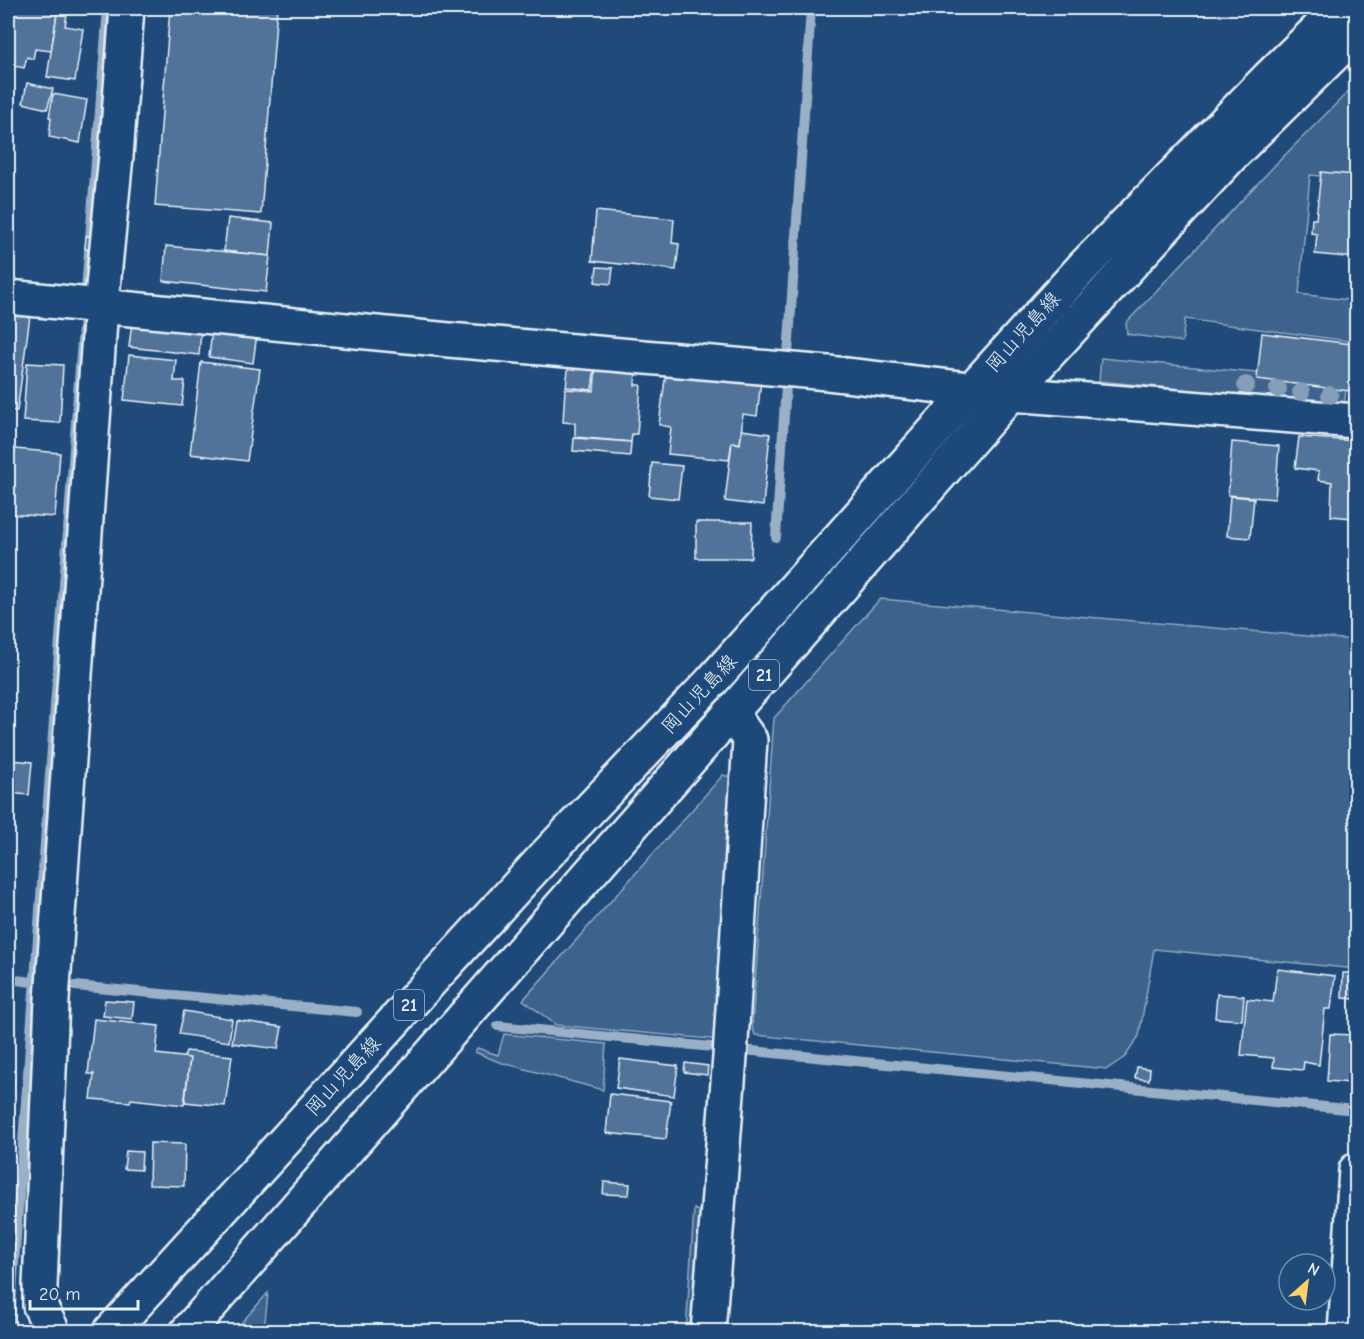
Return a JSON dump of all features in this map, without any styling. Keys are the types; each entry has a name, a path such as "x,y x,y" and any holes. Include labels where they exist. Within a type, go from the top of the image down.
{"main road":[{"path":"53,1332 40,1306 40,1296 52,1012 89,305 116,156 127,8"},
{"name":"岡山児島線","path":"110,1332 547,854 711,682 1083,267 1340,8"},
{"name":"岡山児島線","path":"187,1332 1011,394 1233,154 1356,33"},
{"path":"8,297 789,370 1011,394 1356,422"},
{"path":"708,1332 731,1049 750,740 730,713"},
{"path":"1345,1332 1356,1170"}],"shaded area":[{"path":"1356,84 1356,179 1310,175 1299,294 1356,301 1356,342 1185,319 1182,342 1127,334 1126,323 1276,164"},
{"path":"1101,358 1347,382 1344,405 1099,381"},
{"path":"880,599 1353,640 1352,660 1356,661 1356,969 1154,949 1139,1036 1125,1057 1107,1069 755,1035 752,1026 774,718"},
{"path":"723,775 740,780 721,1040 556,1025 523,1000"},
{"path":"504,1034 606,1044 603,1090 499,1062 475,1052 477,1048 498,1055"},
{"path":"694,1209 704,1214 699,1331 686,1332"},
{"path":"268,1293 264,1331 234,1331"}],"building":[{"path":"8,8 58,8 51,51 35,49 33,59 27,57 24,68 8,65"},
{"path":"58,8 68,9 65,26 83,29 75,81 47,77"},
{"path":"170,8 277,8 261,214 155,206"},
{"path":"27,83 53,89 47,109 23,103"},
{"path":"53,94 87,100 80,143 49,137 51,118 49,117"},
{"path":"1321,172 1356,175 1356,258 1315,254 1317,234 1311,233 1312,219 1316,219"},
{"path":"596,211 674,219 672,243 679,244 676,270 592,261"},
{"path":"228,218 273,223 270,256 224,251"},
{"path":"86,236 97,237 95,250 85,249"},
{"path":"166,246 270,256 266,292 163,281"},
{"path":"597,267 613,268 611,284 595,282"},
{"path":"8,313 30,316 17,411 8,410"},
{"path":"132,322 201,331 199,355 129,347"},
{"path":"212,329 257,334 253,363 209,357"},
{"path":"1262,333 1352,344 1350,359 1354,360 1350,391 1257,379"},
{"path":"1352,340 1356,341 1356,401 1349,401 1354,360 1350,359"},
{"path":"129,355 176,360 174,381 185,381 182,406 124,400"},
{"path":"201,362 260,369 247,461 190,454"},
{"path":"569,362 595,365 592,390 566,387"},
{"path":"27,363 63,365 60,423 23,421"},
{"path":"596,364 636,368 635,385 641,385 637,434 632,434 631,442 575,437 575,423 563,422 565,389 594,391"},
{"path":"666,372 761,381 757,416 743,414 740,444 732,442 729,460 668,454 671,427 659,425"},
{"path":"742,430 770,434 763,506 725,501 732,442 740,444"},
{"path":"1299,437 1356,441 1356,551 1352,550 1353,518 1331,516 1332,482 1318,480 1319,471 1295,468"},
{"path":"574,438 631,442 630,456 573,451"},
{"path":"1232,442 1279,446 1275,499 1228,495"},
{"path":"15,449 60,453 55,517 9,514"},
{"path":"652,463 682,466 678,499 649,496"},
{"path":"8,466 13,466 9,508 8,508"},
{"path":"1230,496 1254,498 1250,538 1227,536"},
{"path":"696,522 752,522 751,558 696,558"},
{"path":"11,760 32,762 29,795 8,793"},
{"path":"1277,969 1335,976 1331,1009 1325,1009 1319,1065 1304,1062 1303,1070 1273,1067 1274,1058 1241,1055 1247,999 1273,1002"},
{"path":"1343,973 1356,973 1355,999 1342,998"},
{"path":"1217,994 1244,996 1242,1020 1215,1018"},
{"path":"105,1000 134,1002 132,1019 103,1016"},
{"path":"184,1011 232,1019 229,1042 179,1034"},
{"path":"94,1019 159,1026 156,1054 190,1058 184,1105 131,1099 130,1102 91,1099 94,1074 88,1074"},
{"path":"236,1020 282,1027 278,1049 232,1043"},
{"path":"1330,1034 1353,1035 1351,1083 1327,1081"},
{"path":"186,1051 232,1056 225,1106 185,1102 190,1058 184,1057"},
{"path":"620,1059 678,1066 674,1096 616,1088"},
{"path":"685,1063 708,1066 707,1075 684,1072"},
{"path":"1137,1067 1150,1069 1149,1080 1135,1078"},
{"path":"8,1080 14,1080 9,1153 8,1153"},
{"path":"610,1094 671,1101 666,1139 606,1133"},
{"path":"150,1143 185,1144 184,1186 149,1185"},
{"path":"126,1151 142,1152 141,1170 124,1169"},
{"path":"604,1182 630,1184 629,1195 603,1194"}],"waterway":[{"path":"9,1332 108,8"},
{"path":"776,537 811,8"},
{"path":"8,979 41,983"},
{"path":"75,986 357,1012"},
{"path":"498,1026 1356,1110"}]}
